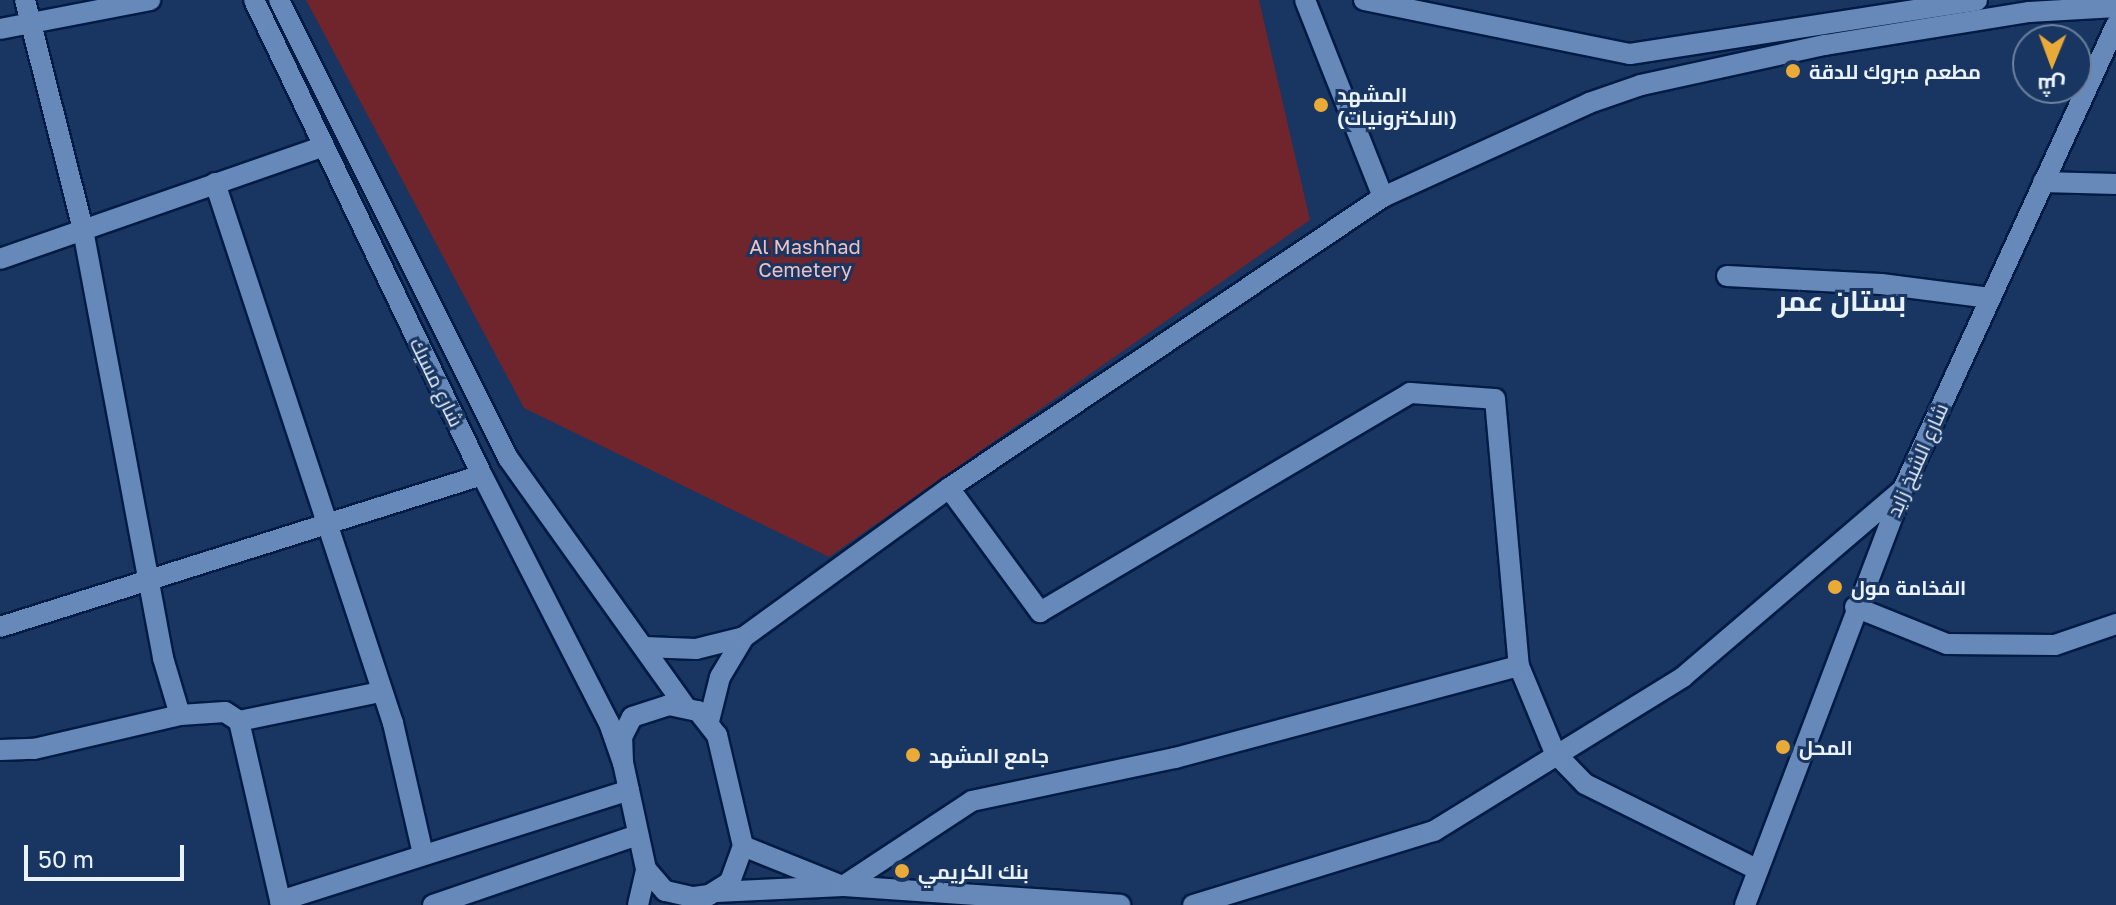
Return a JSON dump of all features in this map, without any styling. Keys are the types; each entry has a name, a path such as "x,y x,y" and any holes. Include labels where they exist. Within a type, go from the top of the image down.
{"street":[{"path":"25,0 83,230 150,583 180,715"},
{"path":"0,29 150,0"},
{"name":"شارع مسيك","path":"254,0 482,475 609,723 623,763"},
{"name":"شارع مسيك","path":"279,0 351,137 508,458 685,706"},
{"path":"1305,0 1383,197"},
{"path":"1364,0 1630,54 1977,0"},
{"path":"644,647 696,649 744,637 949,488 1383,197 1589,103 1641,85 1825,45 2029,12 2116,7"},
{"name":"شارع الشيخ زايد","path":"1745,905 1855,607 1903,489 2116,25"},
{"path":"0,259 351,137"},
{"path":"2043,182 2116,184"},
{"path":"215,183 380,692 423,854"},
{"path":"1727,276 1881,284 1990,298"},
{"path":"949,488 1040,612 1410,393 1495,399 1519,666 1555,753 1585,784 1758,870"},
{"path":"0,625 150,583 326,523 482,475"},
{"path":"1193,905 1434,831 1555,753 1683,677 1903,489"},
{"path":"1855,607 1947,644 2055,645 2116,624"},
{"path":"681,905 713,893 736,873 743,846 709,721 720,677 744,637"},
{"path":"847,896 972,801 1175,758 1519,666"},
{"path":"239,721 380,692"},
{"path":"638,905 646,869 623,763 622,737 632,717 655,707 685,706 709,721"},
{"path":"0,750 34,749 180,715 225,712 239,721 281,903 423,854 629,790"},
{"path":"433,905 638,835"},
{"path":"743,846 847,896"},
{"path":"646,869 665,891 692,897 713,893 1120,905"}],"green space":[{"name":"Al Mashhad Cemetery","path":"306,0 1259,0 1310,220 829,557 524,408"}],"place":[{"name":"مطعم مبروك للدقة","path":"1793,71"},
{"name":"المشهد (الالكترونيات)","path":"1321,105"},
{"name":"الفخامة مول","path":"1835,587"},
{"name":"المحل","path":"1783,747"},
{"name":"جامع المشهد","path":"913,755"},
{"name":"بنك الكريمي","path":"902,871"}],"district":[{"name":"بستان عمر","path":"1842,301"}]}
